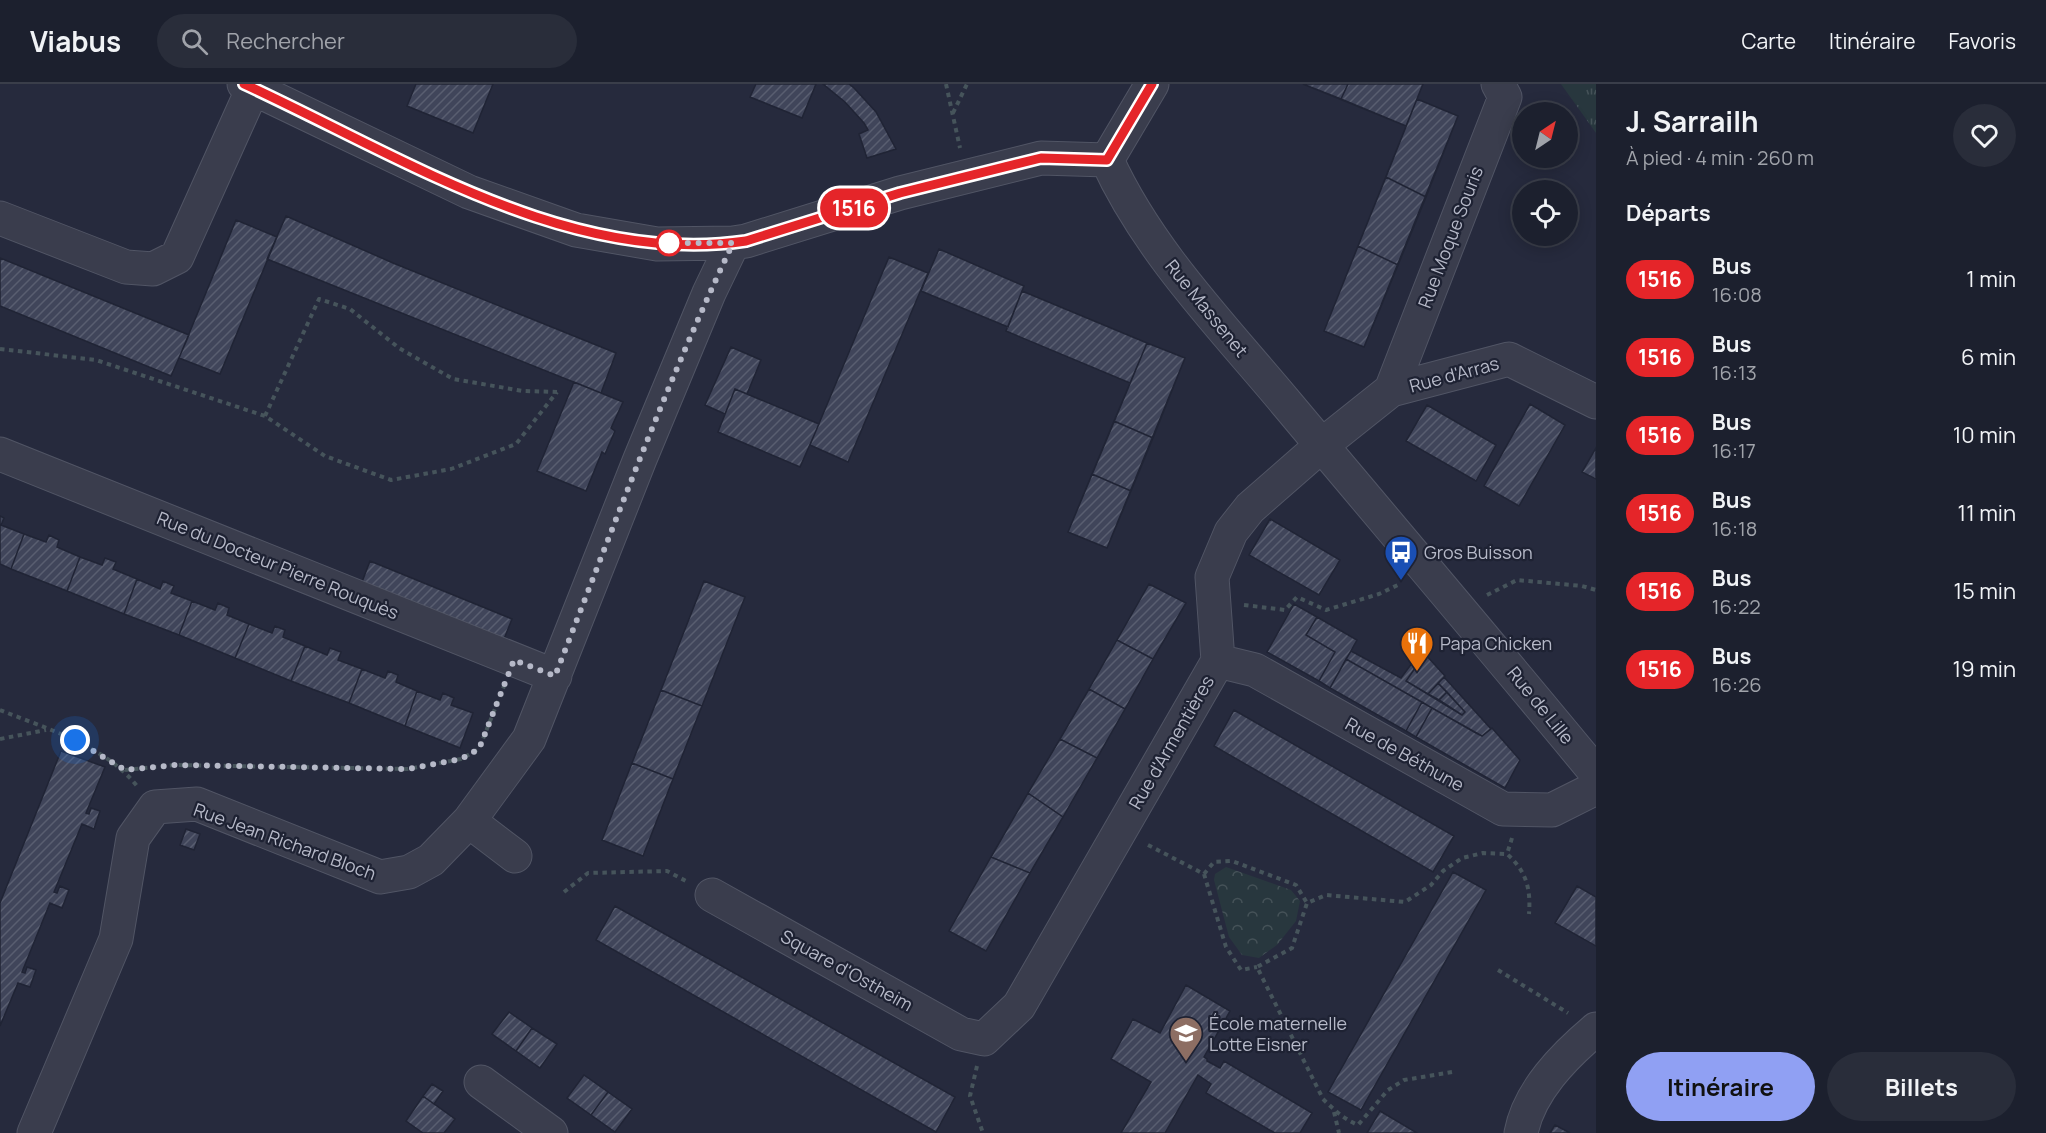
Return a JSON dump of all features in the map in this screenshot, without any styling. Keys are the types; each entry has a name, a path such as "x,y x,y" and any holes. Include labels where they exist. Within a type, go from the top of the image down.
{"street":[{"path":"0,218 126,267 153,269 177,257 248,86 470,192 576,230 657,244 733,243 766,236 900,193 1041,158 1107,160 1152,84"},
{"name":"Rue Moque Souris","path":"1391,390 1504,98 1498,84"},
{"name":"Rue Massenet","path":"1107,160 1122,194 1171,265 1322,445"},
{"name":"Rue Jean Richard Bloch","path":"155,807 197,804 380,877 409,872 431,860 469,821 529,739 645,448 709,293 733,243"},
{"name":"Rue d'Arras","path":"1322,445 1391,390 1509,360 1596,402"},
{"name":"Rue de Lille","path":"1322,445 1596,773"},
{"name":"Rue d'Armentières","path":"984,1039 1019,1006 1218,661 1212,577 1231,531 1250,508 1322,445"},
{"name":"Rue du Docteur Pierre Rouquès","path":"0,454 555,676"},
{"name":"Rue de Béthune","path":"1218,661 1255,670 1503,809 1552,810 1596,788"},
{"path":"34,1133 116,939 133,838 155,807"},
{"path":"469,821 515,856"},
{"name":"Square d'Ostheim","path":"712,895 961,1034 984,1039"},
{"path":"1521,1133 1523,1122 1538,1089 1592,1033"},
{"path":"481,1082 551,1133"}],"path":[{"path":"946,84 964,176"},
{"path":"953,114 967,84"},
{"path":"0,349 96,360 265,416 325,456 391,480 451,469 516,444 557,392 523,391 453,379 399,348 350,309 319,298 265,416"},
{"path":"1214,601 1285,610 1297,597 1326,610 1379,594 1427,571"},
{"path":"1464,614 1491,592 1517,580 1582,586 1596,590"},
{"path":"125,770 175,765 408,769 461,759 479,749 514,660"},
{"path":"0,710 75,740 125,770 155,807"},
{"path":"0,740 48,729"},
{"path":"1507,854 1524,810"},
{"path":"1120,831 1204,874 1226,947 1241,970 1257,967 1292,948 1307,903 1326,895 1405,902 1431,885 1443,871 1462,858 1483,854 1507,854 1521,866 1530,901 1529,914"},
{"path":"1204,874 1214,862 1232,861 1296,885 1307,903"},
{"path":"564,891 588,873 667,871 712,895"},
{"path":"1257,967 1323,1099 1334,1111 1359,1125 1388,1090 1404,1080 1452,1072"},
{"path":"1498,970 1570,1014 1592,1033"},
{"path":"982,1133 970,1096 984,1039"},
{"path":"1334,1111 1340,1133"}],"green space":[{"path":"1561,84 1596,84 1596,133 1578,108 1578,102 1574,102"},
{"path":"1226,867 1291,890 1300,901 1296,921 1277,945 1259,958 1242,955 1229,937 1214,880 1215,874"}],"building":[{"path":"416,84 493,84 473,133 407,106"},
{"path":"756,84 816,84 802,118 750,97"},
{"path":"823,84 849,84 854,88 876,112 896,149 867,158 859,134 868,130 864,123 845,102"},
{"path":"1303,84 1423,84 1406,126"},
{"path":"1303,84 1348,84 1341,99"},
{"path":"1348,84 1423,84 1406,126 1341,99"},
{"path":"1417,99 1458,116 1364,347 1324,331"},
{"path":"1417,99 1458,116 1426,197 1386,177"},
{"path":"1386,177 1426,197 1398,265 1358,246"},
{"path":"286,216 393,263 616,353 601,393 267,259"},
{"path":"236,220 277,237 220,374 179,358"},
{"path":"1358,246 1398,265 1364,347 1324,331"},
{"path":"939,249 1024,286 1008,327 921,291"},
{"path":"889,257 928,273 848,462 810,445"},
{"path":"0,258 189,335 171,376 0,306"},
{"path":"1022,291 1147,343 1130,383 1006,331"},
{"path":"1147,343 1185,358 1107,548 1068,532"},
{"path":"1147,343 1185,358 1153,438 1114,421"},
{"path":"731,347 761,360 747,394 735,389 725,414 705,405"},
{"path":"574,382 623,402 611,428 615,431 605,454 602,452 586,491 537,471"},
{"path":"735,389 819,424 800,467 718,432"},
{"path":"1530,404 1565,425 1519,506 1484,486"},
{"path":"1427,405 1496,445 1476,481 1406,441"},
{"path":"1427,405 1496,445 1476,481 1406,441"},
{"path":"1114,421 1153,438 1131,491 1092,474"},
{"path":"1596,448 1596,479 1582,472"},
{"path":"1092,474 1131,491 1107,548 1068,532"},
{"path":"0,516 4,518 1,525 24,534 11,569 0,564"},
{"path":"1270,519 1340,560 1319,595 1249,555"},
{"path":"1270,519 1340,560 1319,595 1249,555"},
{"path":"24,534 46,542 49,535 59,540 57,547 80,557 67,591 11,569"},
{"path":"80,557 102,565 105,558 116,562 113,569 137,579 124,614 67,591"},
{"path":"370,561 512,619 504,639 362,582"},
{"path":"137,579 160,589 163,581 174,586 171,593 192,601 179,635 124,614"},
{"path":"704,581 745,597 702,706 661,690"},
{"path":"1149,584 1186,603 1153,659 1117,640"},
{"path":"192,601 215,610 218,603 229,608 227,615 249,624 235,658 179,635"},
{"path":"1294,604 1317,617 1306,635 1335,652 1319,681 1267,652"},
{"path":"1317,617 1357,640 1330,688 1319,681 1335,652 1306,635"},
{"path":"249,624 272,633 275,626 285,630 283,637 305,646 291,681 235,658"},
{"path":"1117,640 1153,659 1125,709 1089,689"},
{"path":"305,646 327,655 330,648 341,652 338,660 362,669 349,703 291,681"},
{"path":"1351,651 1401,678 1421,651 1425,654 1406,681 1462,715 1465,712 1438,683 1444,677 1491,729 1482,736 1476,733 1346,659"},
{"path":"1425,654 1445,676 1428,694 1406,681"},
{"path":"1346,659 1422,702 1406,731 1330,688"},
{"path":"362,669 385,678 388,671 398,675 396,682 417,691 405,726 349,703"},
{"path":"1438,683 1447,692 1439,700 1428,694"},
{"path":"1089,689 1125,709 1097,758 1060,739"},
{"path":"661,690 702,706 673,779 632,763"},
{"path":"417,691 440,700 443,693 454,698 451,705 473,713 460,748 405,726"},
{"path":"1447,692 1465,712 1462,715 1439,700"},
{"path":"1422,702 1432,708 1416,737 1406,731"},
{"path":"1432,708 1482,736 1492,728 1520,760 1505,788 1416,737"},
{"path":"1234,710 1454,836 1433,872 1214,746"},
{"path":"1060,739 1097,758 1063,817 1028,793"},
{"path":"61,751 105,767 86,813 89,814 91,808 100,811 94,829 82,824 54,892 57,893 60,886 69,890 62,908 50,903 22,972 25,973 27,967 36,970 30,987 18,983 0,1026 0,903"},
{"path":"632,763 673,779 643,856 602,840"},
{"path":"1028,793 1063,817 1030,873 991,857"},
{"path":"186,829 200,834 194,850 180,845"},
{"path":"991,857 1030,873 986,951 949,931"},
{"path":"1453,872 1486,890 1361,1110 1328,1092"},
{"path":"1577,886 1596,897 1596,946 1555,923"},
{"path":"615,906 955,1097 936,1132 596,940"},
{"path":"1186,985 1230,1011 1204,1057 1207,1061 1220,1068 1224,1061 1312,1113 1300,1133 1275,1133 1206,1093 1211,1084 1198,1075 1165,1133 1121,1133 1151,1082 1111,1059 1133,1019 1160,1033"},
{"path":"509,1012 532,1028 516,1051 492,1034"},
{"path":"532,1028 557,1044 540,1068 516,1051"},
{"path":"584,1075 608,1092 591,1115 567,1098"},
{"path":"432,1084 443,1091 434,1104 423,1096"},
{"path":"608,1092 632,1109 615,1132 591,1115"},
{"path":"423,1096 455,1119 444,1133 423,1133 406,1121"},
{"path":"1380,1111 1417,1133 1367,1133"},
{"path":"1555,1125 1570,1133 1550,1133"}],"bus line":[{"name":"1516","path":"244,84 470,192 576,230 657,244 746,241 900,193 1041,158 1107,160 1132,114 1152,84"}],"place":[{"name":"Gros Buisson","path":"1401,581"},
{"name":"Papa Chicken","path":"1417,672"},
{"name":"École maternelle Lotte Eisner","path":"1186,1062"}],"route":[{"path":"75,740 125,770 175,765 408,769 461,759 479,749 514,660 555,676 640,459 709,293 733,243 669,243"}]}
